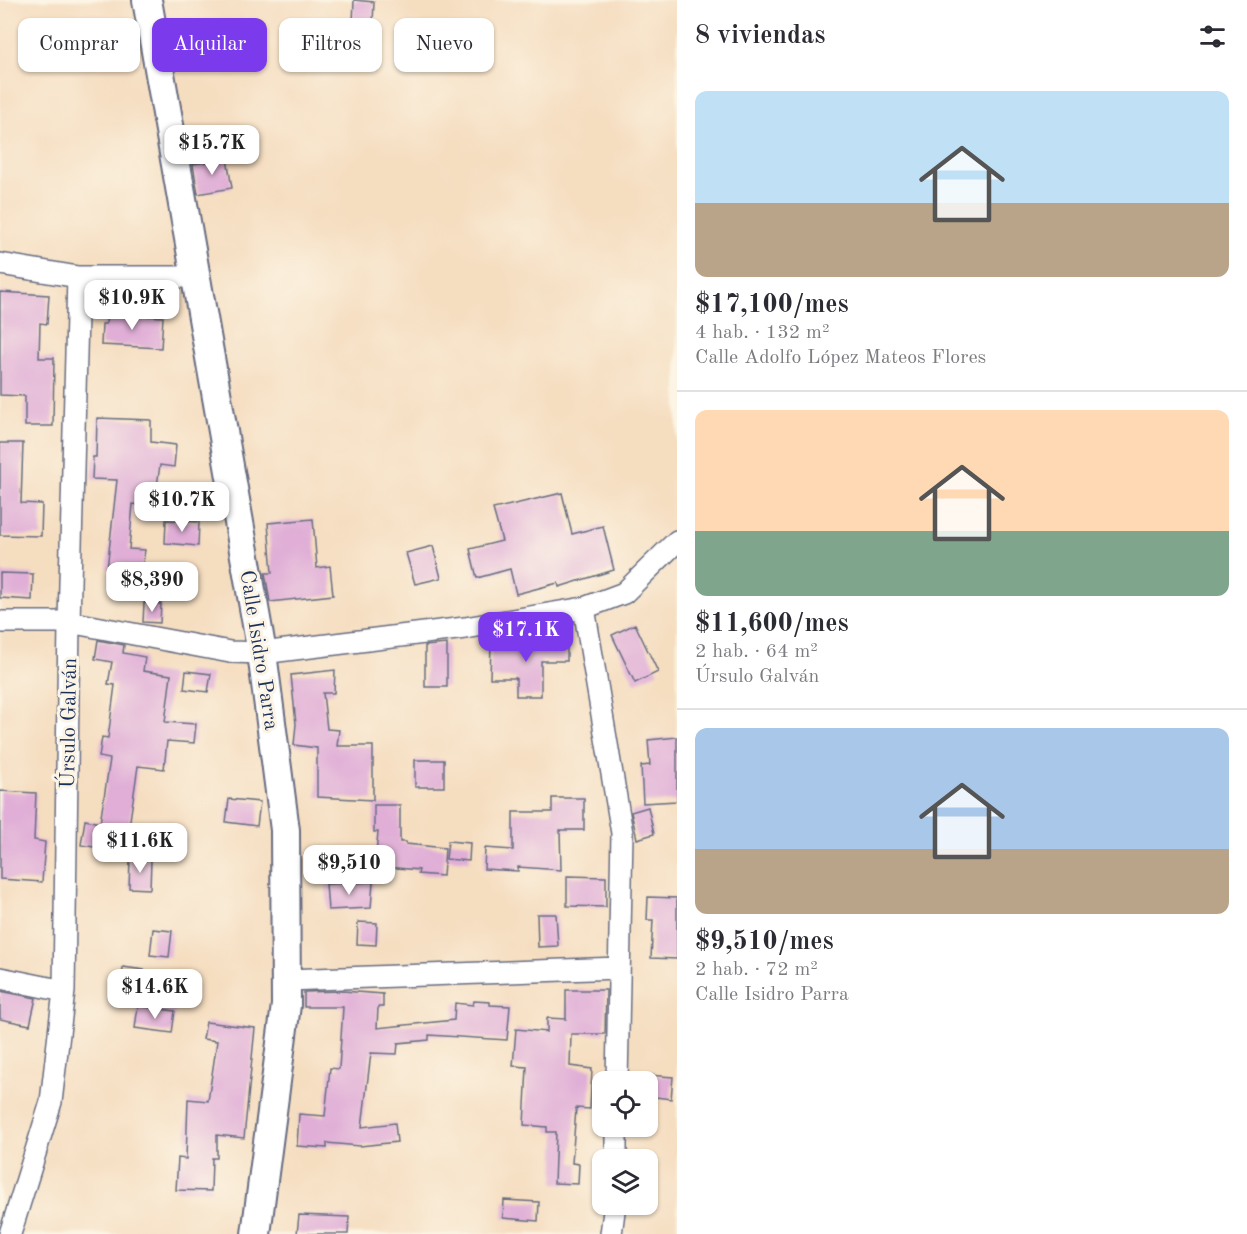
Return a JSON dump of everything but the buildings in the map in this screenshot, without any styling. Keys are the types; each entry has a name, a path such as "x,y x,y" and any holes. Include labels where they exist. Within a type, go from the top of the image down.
{"street":[{"name":"Calle Isidro Parra","path":"147,0 262,653 285,830 286,1005 256,1234"},
{"path":"0,264 78,277 196,277"},
{"name":"Úrsulo Galván","path":"9,1234 51,1102 64,991 69,622 78,277"},
{"path":"0,622 69,622 230,652 262,653 465,628 584,608 624,593 677,541"},
{"path":"584,608 622,833 617,1071"},
{"path":"286,980 620,968"},
{"path":"0,978 64,991"},
{"path":"611,1234 614,1215"}]}
